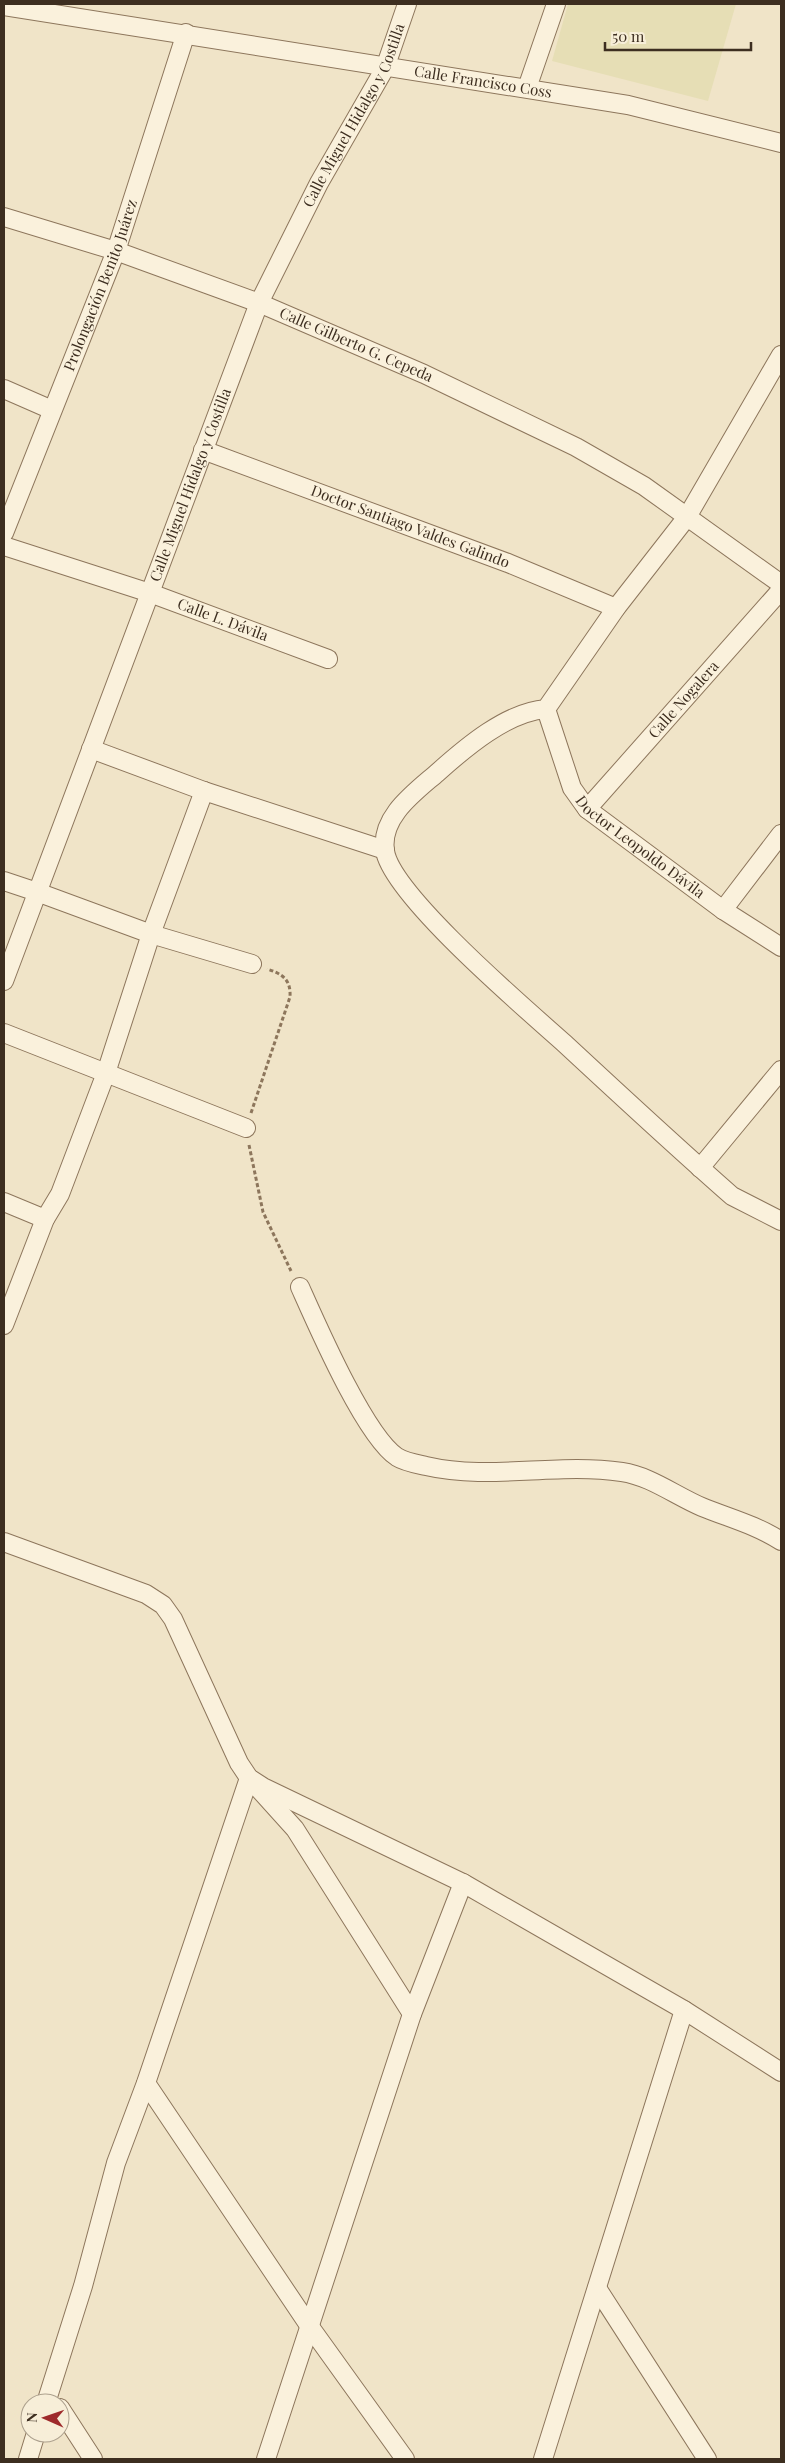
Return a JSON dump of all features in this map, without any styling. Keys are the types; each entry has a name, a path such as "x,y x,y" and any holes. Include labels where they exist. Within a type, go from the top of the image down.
{"street":[{"name":"Calle Miguel Hidalgo y Costilla","path":"4,981 259,303 319,183 385,68 407,4"},
{"path":"527,88 556,4"},
{"name":"Calle Francisco Coss","path":"4,6 87,10 186,33 385,68 527,88 628,105 781,143"},
{"name":"Prolongación Benito Juárez","path":"4,533 116,251 186,33"},
{"name":"Calle Gilberto G. Cepeda","path":"4,217 116,251 259,303 424,374 576,447 644,486 781,584"},
{"path":"781,355 687,517 616,608 546,709 530,710 514,717 450,762 411,796 392,817 385,836 385,850 388,862 401,883 470,957 732,1196 781,1221"},
{"path":"4,388 52,410"},
{"name":"Doctor Santiago Valdes Galindo","path":"203,450 508,563 616,608"},
{"name":"Calle L. Dávila","path":"4,546 150,593 328,659"},
{"name":"Calle Nogalera","path":"587,809 781,590"},
{"name":"Doctor Leopoldo Dávila","path":"546,709 572,788 587,809 723,910 781,948"},
{"path":"91,749 204,791 385,850"},
{"path":"4,1325 45,1219 60,1194 106,1073 151,934 204,791"},
{"path":"723,910 781,834"},
{"path":"4,882 37,892 151,934 252,964"},
{"path":"4,1033 246,1128"},
{"path":"700,1168 781,1070"},
{"path":"4,1202 45,1219"},
{"path":"300,1287 326,1343 368,1422 397,1457 411,1462 451,1470 624,1472 642,1478 702,1507 750,1524 781,1541"},
{"path":"4,1542 146,1594 163,1605 173,1620 239,1763 249,1778 295,1829 412,2014"},
{"path":"249,1778 263,1787 462,1883 684,2010 781,2072"},
{"path":"53,2393 116,2163 146,2082 249,1778"},
{"path":"266,2459 308,2324 412,2014 462,1883"},
{"path":"543,2459 684,2010"},
{"path":"146,2082 308,2324 405,2459"},
{"path":"597,2288 707,2459"},
{"path":"70,2423 94,2459"},
{"path":"28,2459 33,2443"}],"path":[{"path":"252,964 285,976 290,987 290,997 246,1128 263,1212 300,1287"}],"shaded area":[{"path":"568,4 736,4 708,101 552,61"}]}
